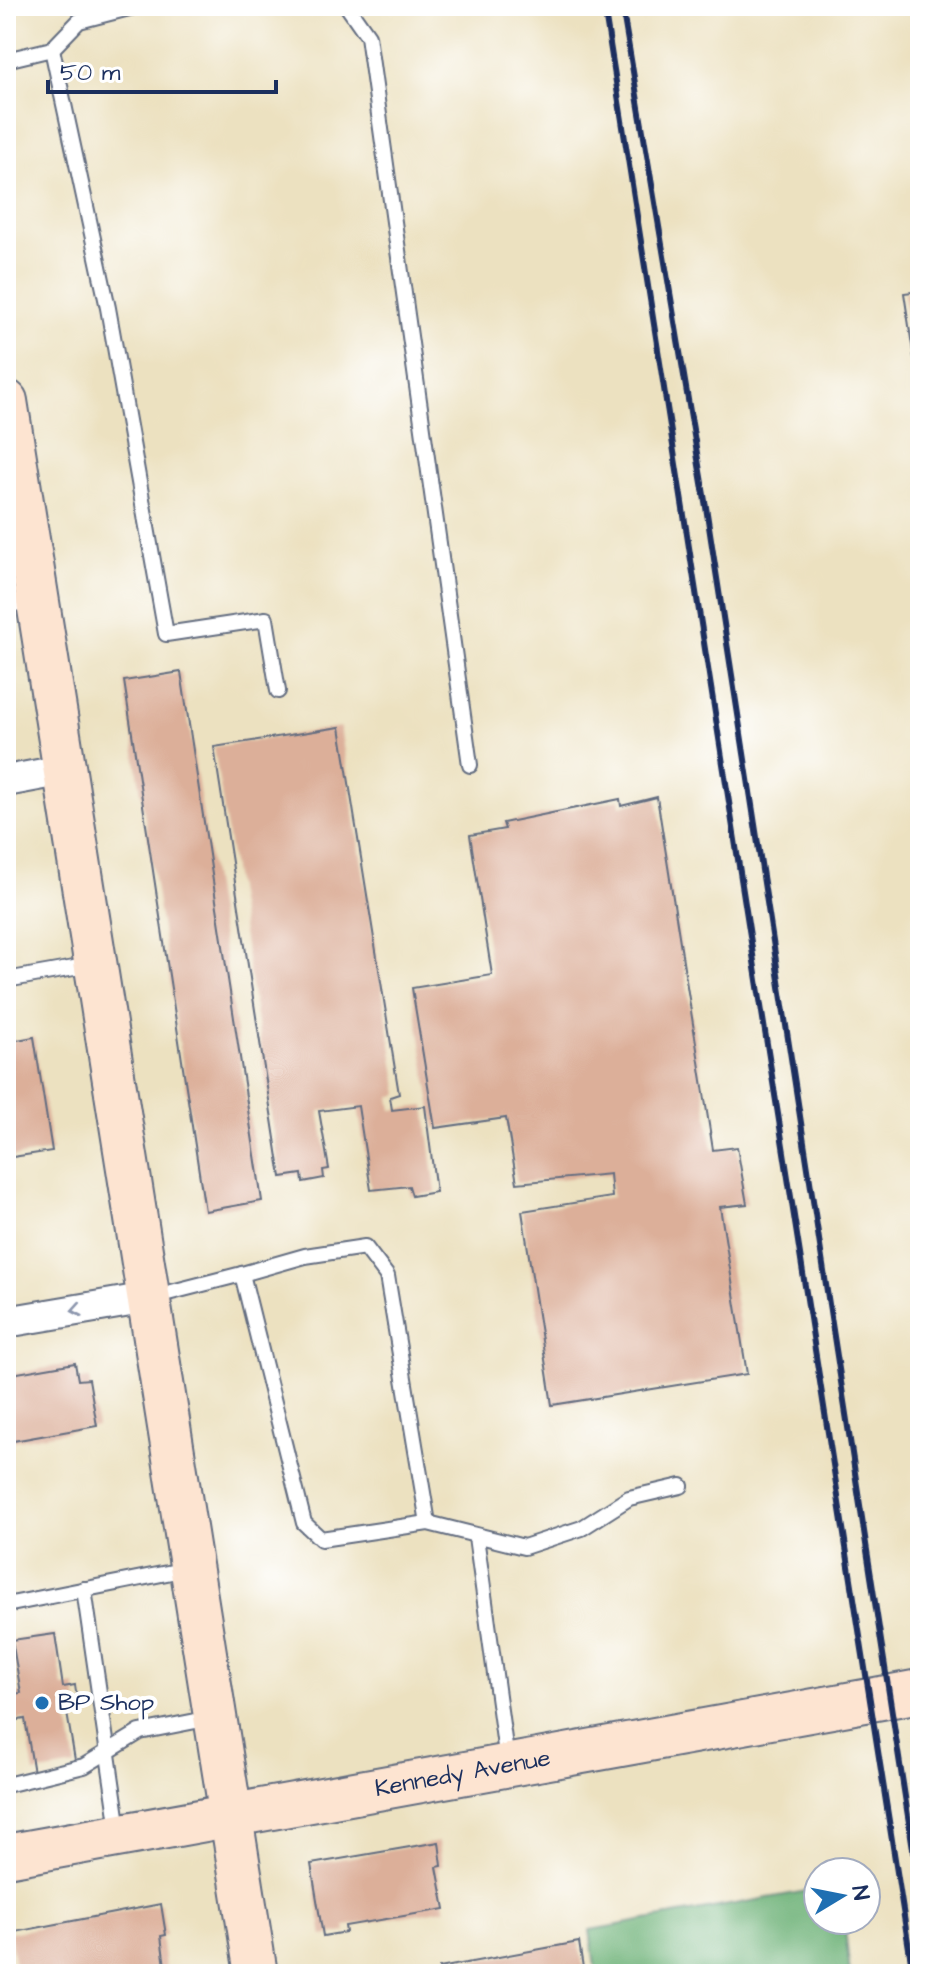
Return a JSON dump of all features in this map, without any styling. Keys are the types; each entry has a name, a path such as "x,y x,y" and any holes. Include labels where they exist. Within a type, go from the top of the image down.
{"main road":[{"path":"6,401 22,603 65,770 256,1974"},
{"name":"Kennedy Avenue","path":"6,1856 920,1691"}],"street":[{"path":"6,781 65,770"},
{"path":"6,1322 148,1298"}],"lane":[{"path":"6,60 52,49 79,21 137,6"},
{"path":"347,6 368,36 470,765"},
{"path":"52,49 108,308 166,634 266,619 278,691"},
{"path":"6,980 95,964"},
{"path":"148,1298 305,1256 365,1247 387,1276 428,1523"},
{"path":"242,1274 304,1523 321,1539 428,1523 524,1547 582,1528 629,1498 681,1486"},
{"path":"476,1537 507,1765"},
{"path":"6,1605 191,1569"},
{"path":"84,1589 120,1835"},
{"path":"6,1785 84,1766 108,1748 140,1732 215,1718"}],"green space":[{"path":"802,1892 802,1936 846,1936 850,1974 596,1974 590,1930"}],"building":[{"path":"920,291 920,385 918,385 904,293"},
{"path":"181,672 262,1201 205,1211 124,681"},
{"path":"340,727 399,1094 390,1097 392,1110 425,1106 436,1192 412,1196 409,1186 371,1190 358,1106 319,1111 329,1169 323,1170 324,1178 303,1182 302,1174 281,1177 214,747"},
{"path":"657,797 713,1150 737,1147 747,1204 720,1207 747,1374 552,1405 522,1211 612,1197 610,1174 517,1183 506,1118 435,1128 412,988 492,975 470,835 505,829 503,823 620,799 621,806"},
{"path":"34,1037 52,1151 6,1158 6,1042"},
{"path":"75,1363 78,1380 89,1379 97,1426 13,1441 6,1408 6,1375"},
{"path":"55,1634 63,1687 75,1685 79,1711 67,1713 76,1766 34,1773 25,1719 6,1722 6,1695 21,1693 12,1640"},
{"path":"439,1842 442,1866 437,1867 445,1909 345,1926 346,1932 323,1936 311,1864"},
{"path":"161,1904 166,1935 161,1936 166,1974 6,1974 6,1969 15,1967 10,1933"},
{"path":"579,1942 584,1974 440,1974 439,1968"}],"railway":[{"path":"604,6 913,1974"},
{"path":"622,6 706,507 920,1894"}],"place":[{"name":"BP Shop","path":"42,1703"}]}
